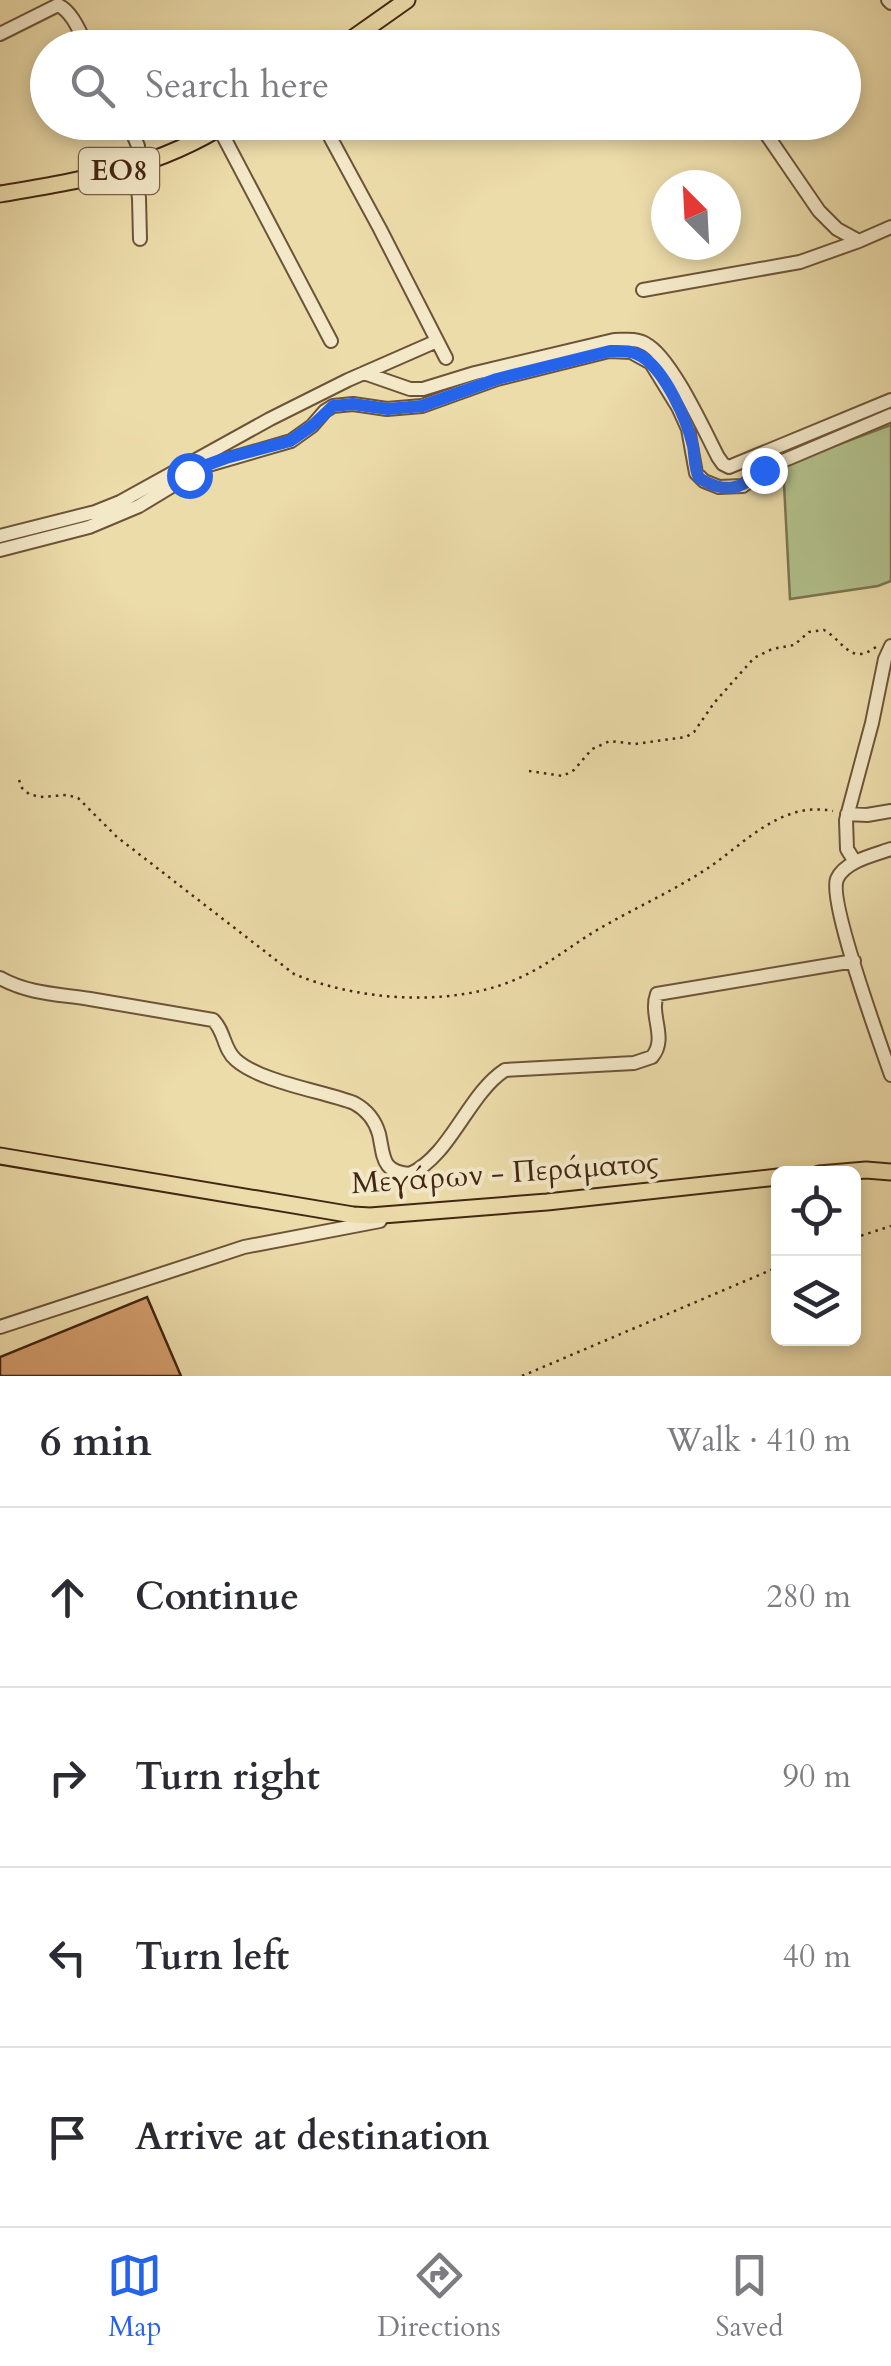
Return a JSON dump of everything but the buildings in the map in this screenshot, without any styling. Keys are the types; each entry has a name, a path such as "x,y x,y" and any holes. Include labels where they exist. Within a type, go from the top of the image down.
{"main road":[{"path":"364,30 407,0"},
{"name":"ΕΟ8","path":"0,194 134,167 199,140"},
{"name":"Μεγάρων - Περάματος","path":"0,1156 353,1215 417,1213 771,1178"},
{"path":"861,1170 891,1172"}],"street":[{"path":"0,34 58,5 70,14 78,30"},
{"path":"136,140 140,238"},
{"path":"231,140 331,341"},
{"path":"332,140 446,358"},
{"path":"771,140 820,211 837,229 859,240"},
{"path":"644,290 800,262 891,227"},
{"path":"364,373 410,390 423,389 614,340 634,340 645,343 666,364 718,457 730,467 891,400"},
{"path":"0,536 96,512 120,502 210,450 437,341"},
{"path":"0,550 89,527 139,506 204,466 290,441 333,406 422,406 497,379 610,351 631,352 651,363 688,429 696,473 719,487 743,486 784,460 891,415"},
{"path":"855,862 847,849 847,814 872,723 887,645"},
{"path":"847,814 891,812"},
{"path":"891,849 855,862 838,878 836,889 842,924 891,1075"},
{"path":"0,978 49,995 213,1020 231,1055 248,1068 354,1102 362,1108 376,1126 383,1159 396,1171 410,1174 428,1162 490,1083 505,1070 634,1063 652,1058 660,1045 654,1008 657,994 854,961"},
{"path":"0,1327 244,1247 417,1213"}],"path":[{"path":"529,771 563,776 574,770 592,749 610,741 635,744 686,737 754,658 794,644 808,632 824,630 849,653 858,655 887,645"},
{"path":"19,780 28,794 78,798 117,836 294,974 328,986 414,998 472,993 514,980 707,868 779,818 810,810 847,814"},
{"path":"861,1236 891,1226"},
{"path":"522,1376 771,1270"}],"green space":[{"path":"891,425 891,581 790,599 783,465"}],"route":[{"path":"189,475 226,458 290,441 333,406 422,406 497,379 610,351 631,352 651,363 688,429 699,478 732,488 743,486 764,470"}]}
